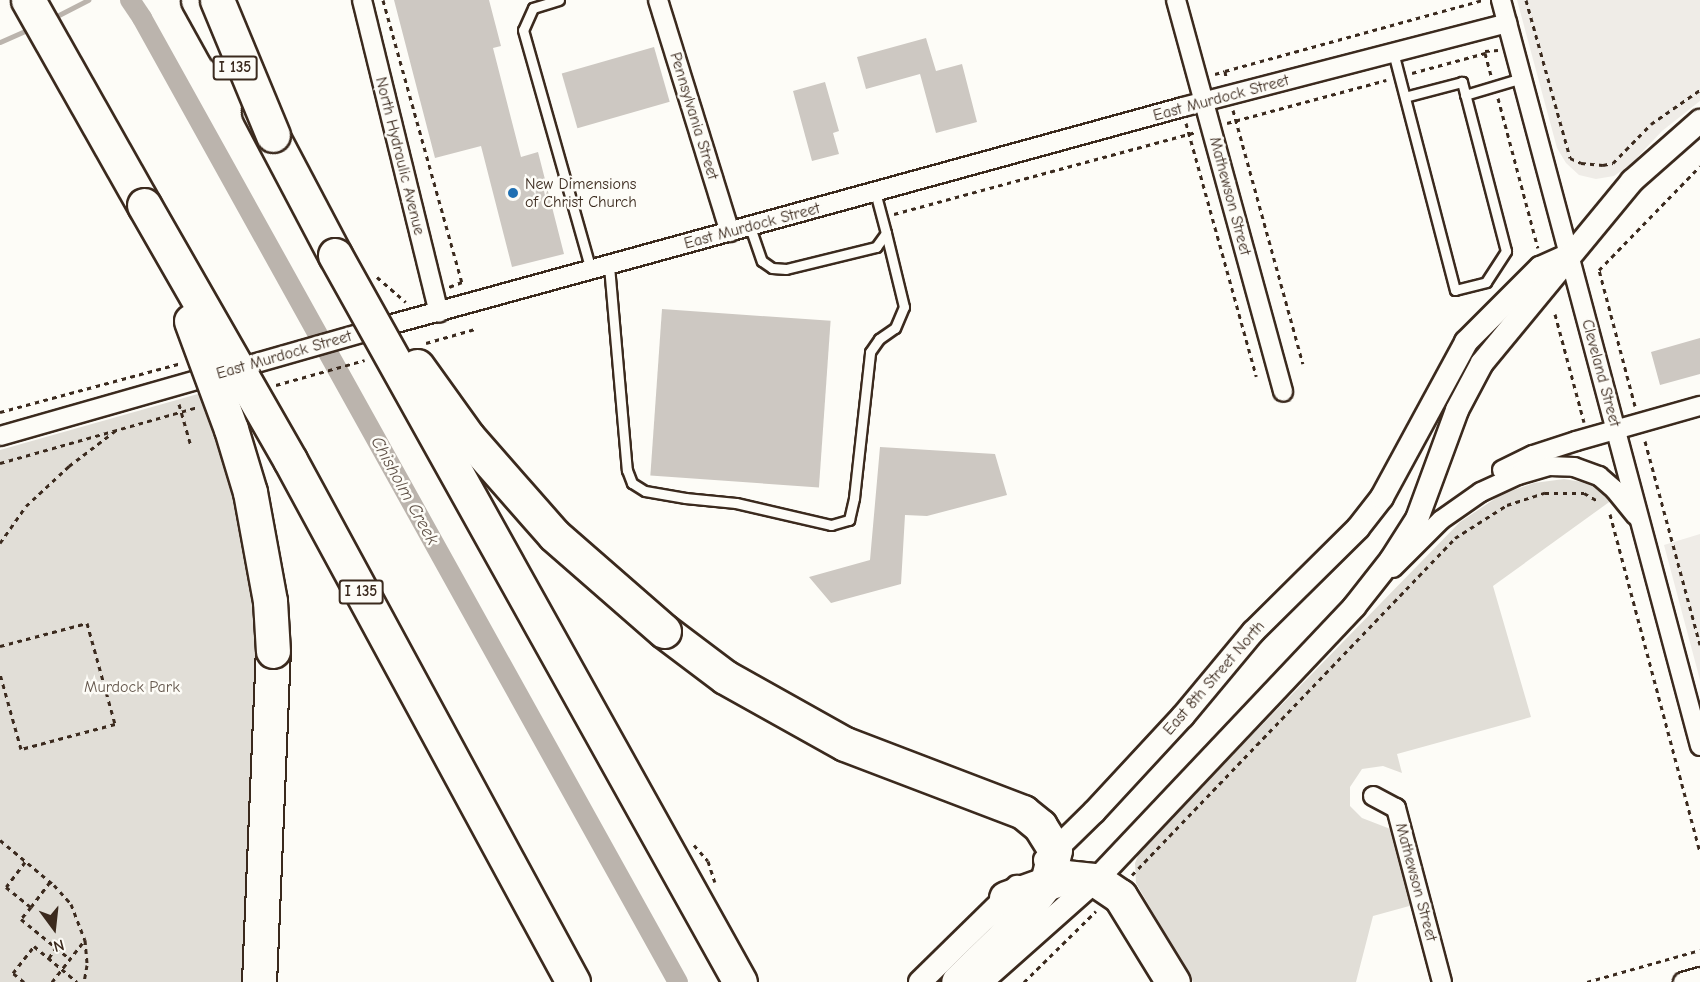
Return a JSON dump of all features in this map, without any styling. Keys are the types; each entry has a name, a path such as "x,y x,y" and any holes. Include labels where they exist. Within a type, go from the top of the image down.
{"highway":[{"path":"11,0 97,123"},
{"name":"I 135","path":"28,0 290,460 573,982"},
{"name":"I 135","path":"198,0 273,135 335,255 740,982"},
{"path":"217,0 273,135"},
{"path":"144,205 205,356 247,482 270,601 273,651 259,982"},
{"path":"335,255 468,438 505,482 554,535 664,632 725,677 845,744 1023,812 1040,826 1055,849 1047,882 1004,937 958,982"},
{"path":"1006,898 1065,877 1105,887 1120,896 1173,982"}],"street":[{"name":"North Hydraulic Avenue","path":"362,0 439,313"},
{"name":"Pennsylvania Street","path":"658,0 730,232"},
{"name":"Mathewson Street","path":"1176,0 1282,392"},
{"name":"Cleveland Street","path":"1501,0 1700,746"},
{"name":"East Murdock Street","path":"0,436 378,328 1203,102 1507,23"},
{"path":"1354,607 1391,560 1417,519 1457,410 1482,363 1632,181 1700,121"},
{"name":"East 8th Street North","path":"920,982 1055,849 1183,716 1252,632 1358,528 1383,497 1466,342 1540,268 1569,255"},
{"path":"1441,520 1449,505 1465,489 1533,455 1700,406"},
{"path":"981,982 1105,887 1354,607 1441,520 1481,492 1518,475 1549,466 1574,467 1599,476 1615,489 1640,521"},
{"name":"Mathewson Street","path":"1373,796 1396,808 1442,982"},
{"path":"1683,982 1700,977"}],"lane":[{"path":"559,0 533,8 524,30 591,270"},
{"path":"1394,52 1405,97 1455,290 1486,282 1506,251 1462,82 1405,97"},
{"path":"1465,95 1522,78"},
{"path":"609,266 627,470 632,483 645,491 736,503 831,525 849,520 854,498 870,352 879,339 895,328 904,307 875,192"},
{"path":"750,227 762,261 772,268 786,270 876,247 885,233"}],"path":[{"path":"383,0 462,282"},
{"path":"1225,71 1482,0"},
{"path":"1526,0 1570,158 1581,163 1604,165 1613,163 1651,124 1700,90"},
{"path":"882,218 1485,53 1538,250"},
{"path":"1188,134 1256,376"},
{"path":"1700,166 1599,270 1700,645"},
{"path":"1555,314 1588,437"},
{"path":"298,379 376,357"},
{"path":"0,412 186,362"},
{"path":"177,400 191,446"},
{"path":"0,463 200,406"},
{"path":"0,543 26,506 69,466 117,430"},
{"path":"1586,495 1592,484 1592,473"},
{"path":"1024,982 1105,887 1455,538 1507,505 1545,493 1586,495 1602,504"},
{"path":"1608,507 1700,852"},
{"path":"0,646 87,623 115,724 21,749 0,674"},
{"path":"0,840 50,882 70,904 85,940 87,965 84,982"},
{"path":"25,862 6,887 31,907"},
{"path":"50,882 21,919 70,959"},
{"path":"52,982 85,940"},
{"path":"24,982 13,974 33,946 77,982"},
{"path":"49,958 56,947"},
{"path":"1587,982 1700,950"}],"shaded area":[{"path":"1517,0 1700,0 1700,101 1662,131 1631,164 1614,176 1596,179 1579,175 1566,163 1557,148"},
{"path":"1700,534 1700,680 1664,545"}],"green space":[{"name":"Murdock Park","path":"205,392 240,496 262,658 248,982 0,982 0,450"},
{"path":"1564,479 1594,484 1612,500 1493,586 1531,717 1397,754 1402,773 1383,766 1362,769 1350,787 1350,806 1362,818 1393,830 1413,905 1373,916 1356,982 1193,982 1136,883 1135,863 1141,849 1460,522 1502,494 1534,483"}],"building":[{"path":"394,0 489,0 501,46 493,48 521,157 538,152 564,254 512,267 481,146 435,158"},
{"path":"926,38 936,71 962,64 977,122 936,133 920,74 866,89 857,57"},
{"path":"654,47 670,102 577,128 562,73"},
{"path":"825,82 839,131 833,133 839,154 812,161 793,91"},
{"path":"662,309 831,321 819,487 650,476"},
{"path":"1700,338 1700,374 1660,385 1651,352"},
{"path":"880,447 995,454 1007,495 927,516 905,515 901,584 831,603 809,577 870,560"}],"waterway":[{"path":"51,19 88,0"},
{"name":"Chisholm Creek","path":"130,0 678,982"},
{"path":"0,42 31,28"}],"place":[{"name":"New Dimensions of Christ Church","path":"513,193"}]}
